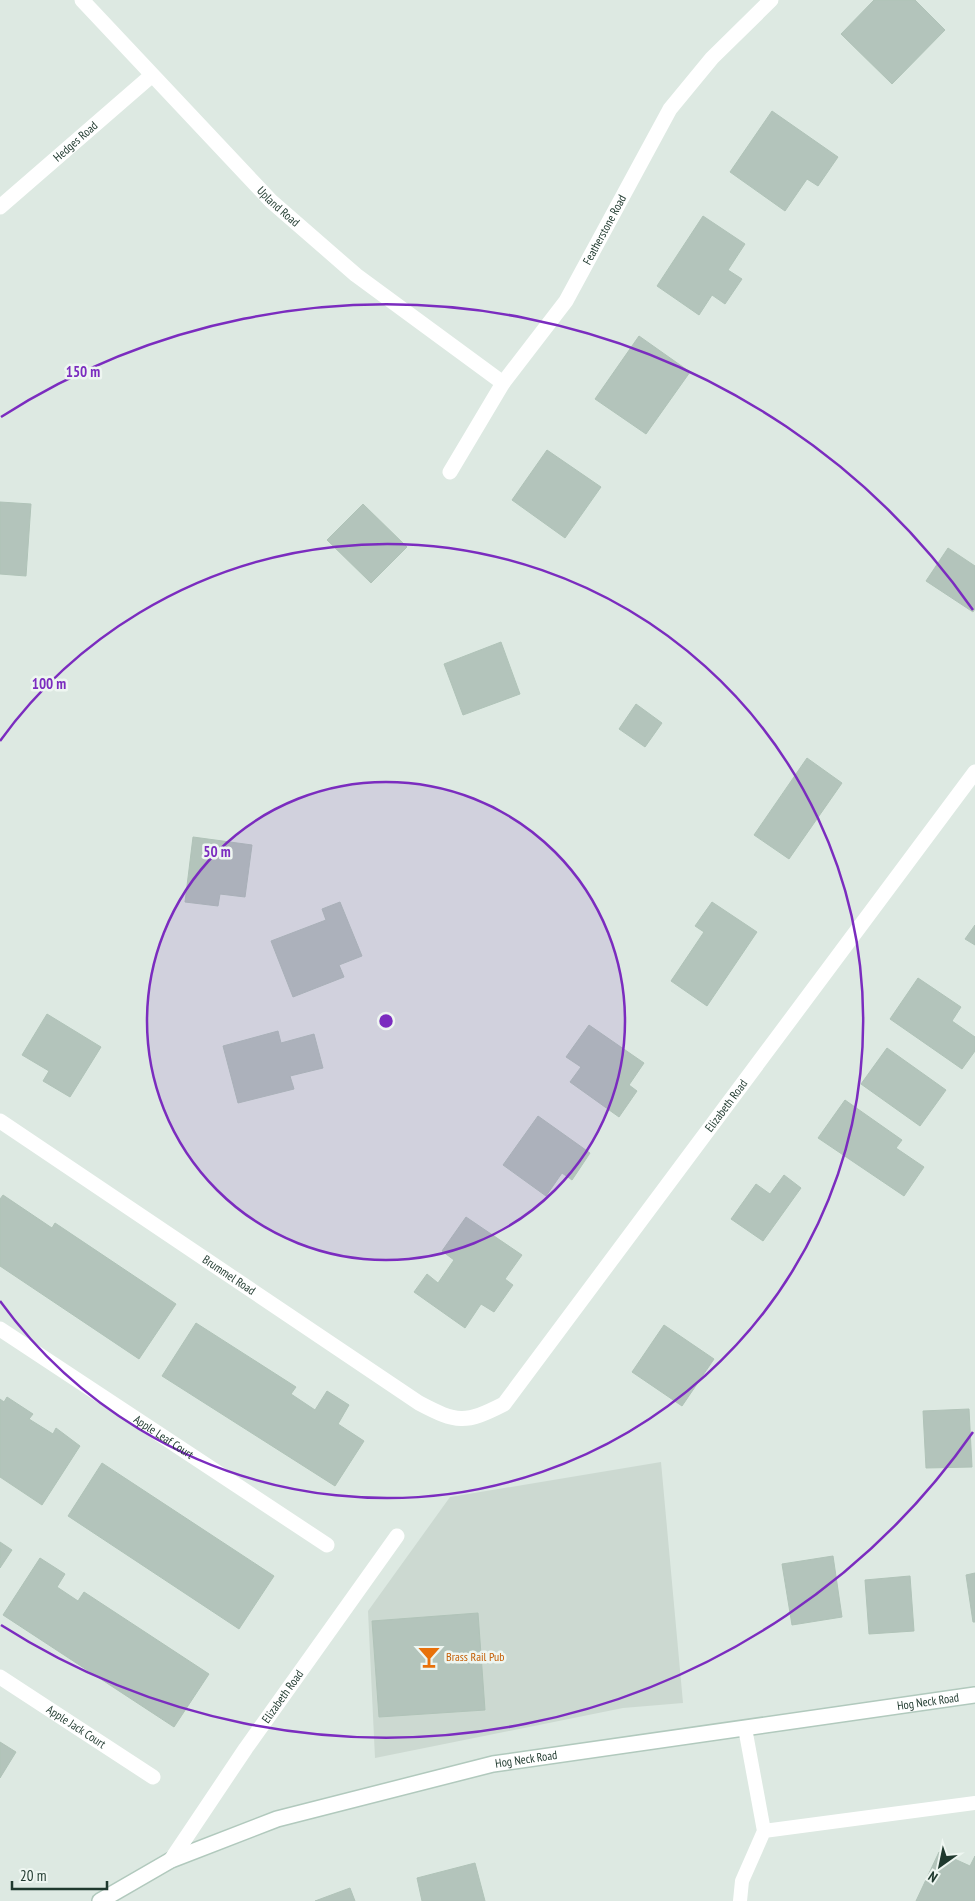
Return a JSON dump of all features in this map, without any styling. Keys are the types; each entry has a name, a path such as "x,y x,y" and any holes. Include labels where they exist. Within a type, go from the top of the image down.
{"street":[{"name":"Upland Road","path":"82,0 151,76 271,201 356,275 503,383"},
{"name":"Featherstone Road","path":"450,472 503,383 566,301 670,109 712,58 771,0"},
{"name":"Hedges Road","path":"0,207 151,76"},
{"name":"Elizabeth Road","path":"463,1419 480,1417 504,1404 975,772"},
{"name":"Brummel Road","path":"0,1121 419,1403 443,1416 463,1419"},
{"name":"Apple Leaf Court","path":"0,1329 327,1545"},
{"name":"Elizabeth Road","path":"171,1860 246,1748 397,1536"},
{"name":"Apple Jack Court","path":"0,1677 153,1777"},
{"name":"Hog Neck Road","path":"100,1901 171,1860 277,1818 493,1764 975,1696"},
{"path":"118,1901 129,1885"}],"lane":[{"path":"740,1901 742,1881 764,1831 745,1728"},
{"path":"764,1831 975,1803"}],"shaded area":[{"path":"661,1462 683,1703 623,1708 375,1758 368,1611 450,1497"}],"building":[{"path":"874,0 915,0 945,30 892,84 841,34"},
{"path":"772,111 838,157 818,186 807,179 785,211 730,172"},
{"path":"703,216 745,244 728,270 742,279 725,304 712,295 699,315 657,286"},
{"path":"639,336 690,372 646,434 595,399"},
{"path":"547,450 601,487 565,538 512,500"},
{"path":"0,502 31,504 26,576 0,574"},
{"path":"363,504 407,547 371,583 327,540"},
{"path":"948,548 975,566 975,609 973,612 926,581"},
{"path":"501,642 520,694 463,715 444,664"},
{"path":"636,704 662,723 645,747 619,729"},
{"path":"807,758 842,783 789,859 754,835"},
{"path":"193,837 252,845 245,897 220,894 218,906 185,902"},
{"path":"340,902 362,956 339,965 344,977 293,997 271,941 326,920 322,909"},
{"path":"712,902 757,932 707,1006 671,981 704,932 695,926"},
{"path":"975,925 975,945 965,939"},
{"path":"918,978 961,1007 952,1021 975,1037 975,1051 962,1069 890,1019"},
{"path":"47,1014 101,1047 70,1097 43,1081 49,1071 22,1055"},
{"path":"589,1025 644,1063 629,1085 637,1091 619,1117 570,1082 581,1067 566,1057"},
{"path":"278,1031 281,1043 314,1034 323,1068 290,1076 294,1089 238,1103 223,1046"},
{"path":"887,1048 946,1090 920,1126 861,1084"},
{"path":"845,1100 902,1140 896,1148 924,1167 904,1196 818,1138"},
{"path":"538,1116 590,1153 572,1180 562,1173 546,1196 503,1165"},
{"path":"784,1175 801,1188 763,1241 731,1219 756,1184 770,1194"},
{"path":"3,1195 52,1228 55,1223 176,1304 139,1359 0,1266 0,1199"},
{"path":"466,1217 522,1255 505,1279 513,1285 494,1312 481,1304 465,1328 414,1292 427,1274 438,1283 454,1260 442,1251"},
{"path":"196,1323 296,1387 291,1394 315,1410 327,1391 349,1405 338,1424 364,1441 335,1486 162,1376"},
{"path":"664,1325 714,1359 682,1406 632,1372"},
{"path":"7,1397 33,1414 29,1419 53,1434 56,1428 80,1446 42,1505 0,1477 0,1399 4,1402"},
{"path":"969,1409 972,1467 926,1468 923,1411"},
{"path":"102,1463 274,1576 239,1629 68,1516"},
{"path":"0,1542 12,1550 0,1568"},
{"path":"833,1556 842,1617 792,1625 782,1564"},
{"path":"40,1558 65,1574 57,1587 78,1601 84,1592 209,1674 174,1727 3,1615"},
{"path":"975,1573 975,1622 973,1622 966,1575"},
{"path":"910,1576 914,1631 869,1634 865,1580"},
{"path":"478,1613 485,1710 379,1717 372,1621"},
{"path":"0,1742 16,1752 0,1778"},
{"path":"939,1852 970,1866 975,1856 975,1901 916,1901"},
{"path":"475,1863 485,1901 422,1901 417,1878"},
{"path":"350,1888 355,1901 315,1901"}],"place":[{"name":"Brass Rail Pub","path":"429,1657"}]}
